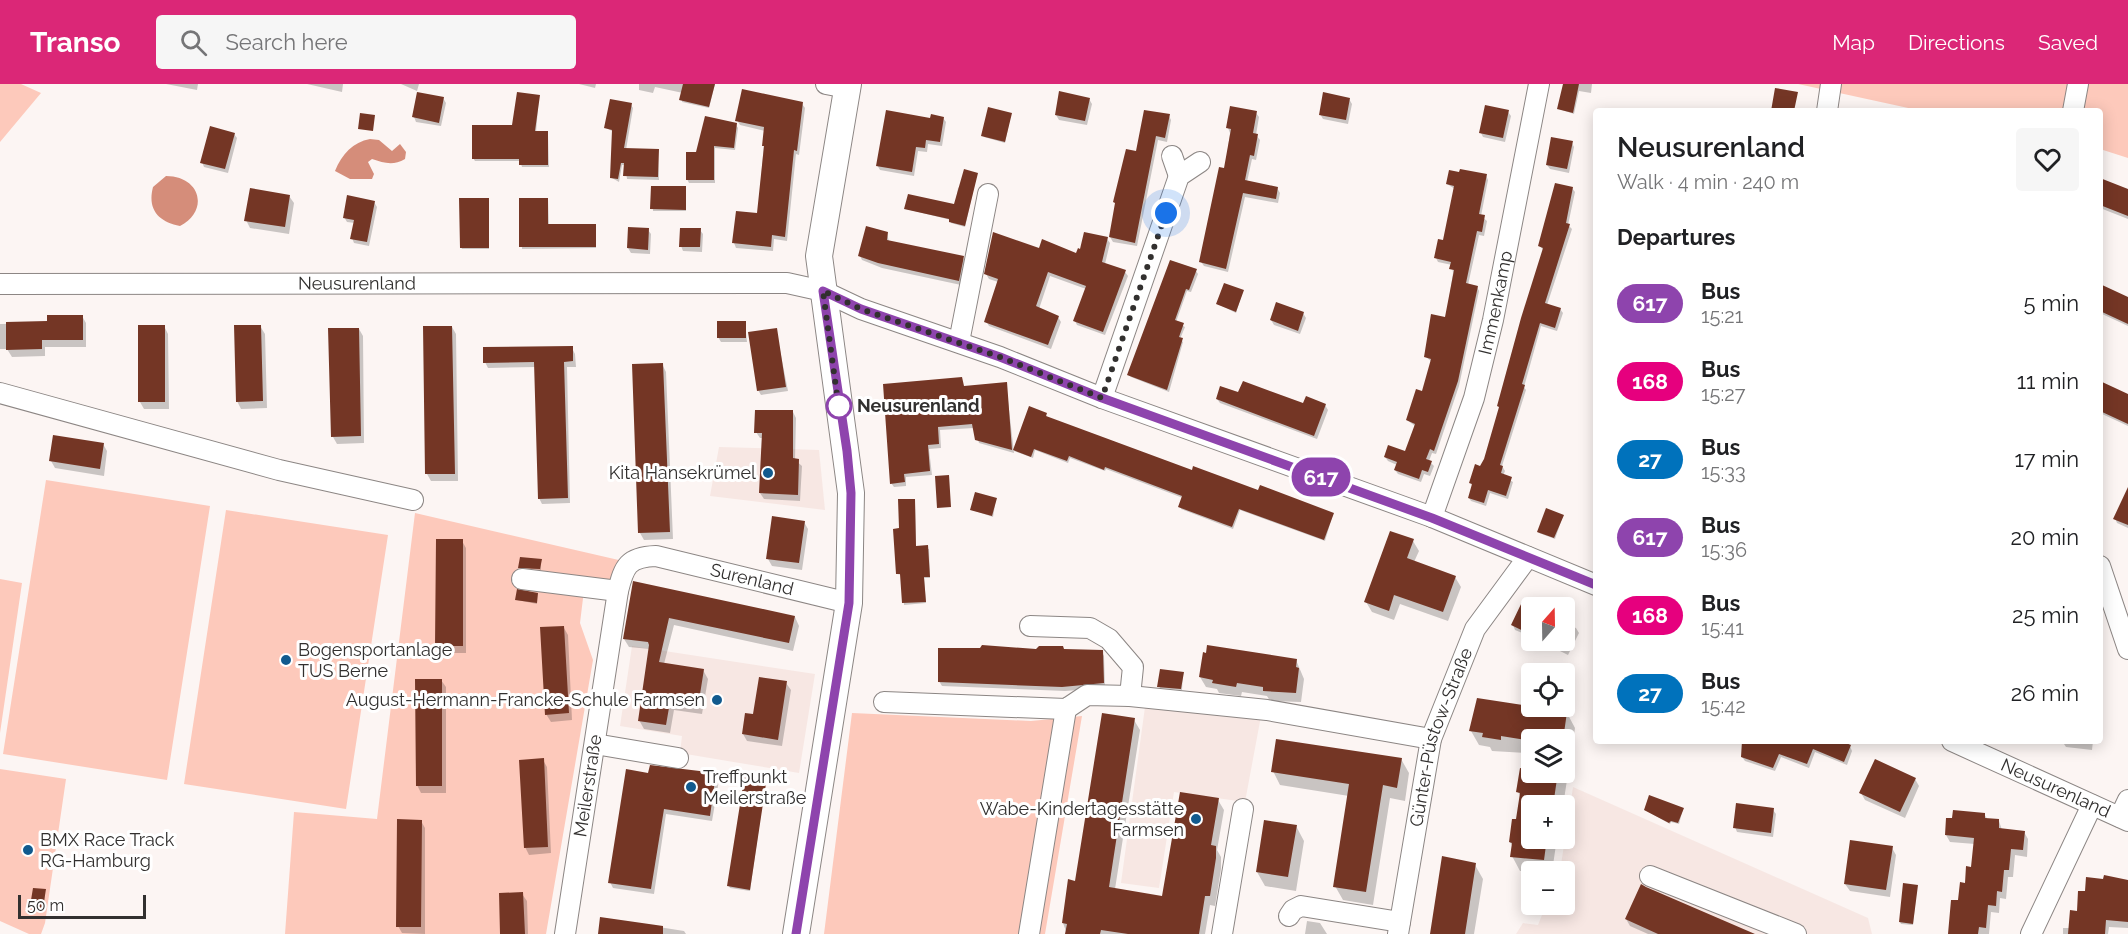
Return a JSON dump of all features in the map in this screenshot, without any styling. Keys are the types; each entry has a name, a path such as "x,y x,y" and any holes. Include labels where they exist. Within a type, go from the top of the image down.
{"main road":[{"path":"796,934 849,603 851,493 819,256 840,85"}],"street":[{"name":"Immenkamp","path":"1432,518 1474,398 1493,320 1539,84"},
{"path":"1828,108 1832,84"},
{"path":"2074,108 2078,84"},
{"path":"1172,156 1179,176"},
{"path":"1102,398 1179,176 1200,162"},
{"path":"958,342 988,194"},
{"name":"Neusurenland","path":"0,284 786,283 823,291 861,309 958,342 1102,398 1432,518 1593,584"},
{"path":"0,393 279,470 413,500"},
{"name":"Meilerstraße","path":"565,934 618,591 628,563 640,556 656,556"},
{"name":"Surenland","path":"656,556 849,603"},
{"name":"Günter-Püstow-Straße","path":"1399,928 1431,739 1475,629 1528,557"},
{"path":"2103,572 2121,605 2128,649"},
{"path":"522,579 618,591"},
{"path":"1030,626 1090,628 1109,639 1133,667 1130,696"},
{"path":"884,702 1066,709 1087,695 1130,696 1266,710 1431,739"},
{"path":"1029,934 1066,709"},
{"path":"595,744 678,758"},
{"name":"Neusurenland","path":"1959,744 2092,805 2126,813"},
{"path":"2031,934 2092,805"},
{"path":"1222,934 1243,809"},
{"path":"1650,876 1796,934"},
{"path":"1289,916 1301,906 1399,928"}],"shaded area":[{"path":"0,84 21,84 41,93 0,142"},
{"path":"1798,84 2128,84 2128,158 2103,150 2103,108 1908,108"},
{"path":"370,139 379,140 392,151 400,144 406,152 405,159 385,163 372,159 368,162 374,174 372,179 350,179 335,171 349,150 358,143"},
{"path":"166,176 178,177 187,182 197,195 198,203 195,211 180,226 161,218 153,208 153,187"},
{"name":"Kita Hansekrümel","path":"719,447 819,450 825,510 710,496"},
{"path":"46,480 210,506 167,780 3,754"},
{"name":"Bogensportanlage TUS Berne","path":"226,510 388,535 346,809 184,784"},
{"path":"415,513 623,561 614,593 584,590 580,623 593,660 546,934 285,934 294,812 377,819"},
{"path":"0,579 22,583 0,733"},
{"name":"August-Hermann-Francke-Schule Farmsen","path":"632,646 815,674 799,773 680,753 682,736 620,726"},
{"path":"1145,707 1261,716 1245,802 1174,792 1159,888 1121,883"},
{"path":"852,713 1031,721 1082,716 1045,934 824,934"},
{"name":"BMX Race Track RG-Hamburg","path":"0,769 66,779 45,923 41,934 29,934 0,921"},
{"path":"1573,787 1868,918 1872,934 1516,934 1523,923 1538,925 1542,915 1575,915 1575,861 1562,861 1563,849 1575,849 1575,795 1572,795"}],"building":[{"path":"683,84 715,84 709,107 679,100"},
{"path":"1563,84 1579,84 1573,113 1557,109"},
{"path":"1775,88 1798,92 1795,108 1772,108"},
{"path":"742,89 803,102 797,151 794,150 785,237 772,235 771,247 732,243 736,211 757,213 764,146 762,146 764,127 735,121"},
{"path":"1059,91 1090,98 1085,121 1055,115"},
{"path":"417,92 444,97 439,123 412,117"},
{"path":"517,92 540,95 535,131 548,131 548,165 519,165 519,159 472,159 472,125 512,125"},
{"path":"1323,92 1350,98 1346,120 1319,115"},
{"path":"610,99 632,103 624,148 659,149 658,177 623,176 624,163 621,163 618,179 610,178 612,130 604,128"},
{"path":"1485,105 1509,110 1503,138 1479,133"},
{"path":"1230,106 1257,111 1253,133 1258,134 1254,156 1250,155 1245,180 1278,187 1276,199 1243,193 1226,269 1199,262 1219,167 1224,168 1231,129 1226,128"},
{"path":"988,107 1012,113 1005,142 981,136"},
{"path":"886,110 930,118 931,114 944,117 940,142 926,140 925,148 916,147 912,172 876,166"},
{"path":"1144,110 1170,114 1165,138 1156,136 1135,243 1109,237 1115,203 1113,202 1126,149 1136,151"},
{"path":"360,113 375,115 373,131 358,129"},
{"path":"705,116 737,123 734,148 714,146 714,180 686,180 686,152 696,152"},
{"path":"210,126 235,133 225,169 200,163"},
{"path":"1551,137 1573,141 1567,169 1546,165"},
{"path":"964,169 978,173 965,226 949,222 949,219 904,209 908,194 954,204"},
{"path":"1460,169 1487,174 1479,214 1485,215 1482,232 1477,231 1466,283 1478,286 1458,381 1434,451 1430,449 1426,459 1432,461 1428,472 1422,470 1419,479 1394,470 1397,462 1384,457 1388,445 1405,451 1415,424 1406,420 1416,389 1422,391 1431,359 1424,357 1431,314 1445,317 1454,270 1449,269 1451,262 1434,258 1438,239 1443,240 1454,186 1446,184 1449,170 1459,172"},
{"path":"2103,179 2128,189 2128,216 2103,206"},
{"path":"1555,183 1573,187 1566,223 1570,224 1545,303 1561,308 1555,328 1540,323 1522,384 1525,385 1500,465 1503,466 1501,473 1512,477 1506,496 1488,490 1484,503 1468,498 1472,484 1469,483 1475,464 1480,466 1484,459 1499,407 1497,406 1521,318 1543,248 1538,246"},
{"path":"651,186 686,186 686,210 650,209"},
{"path":"250,188 290,195 285,227 244,221"},
{"path":"347,195 375,201 367,242 350,239 354,220 343,218"},
{"path":"459,198 489,198 489,248 460,248"},
{"path":"519,198 548,198 548,224 596,224 596,247 519,247"},
{"path":"866,226 888,232 887,240 964,256 959,281 878,263 858,256"},
{"path":"628,227 649,228 648,250 627,248"},
{"path":"680,228 701,228 700,247 679,247"},
{"path":"993,232 1039,248 1042,239 1076,253 1078,248 1080,249 1084,232 1108,237 1102,262 1126,270 1103,332 1073,321 1086,286 1048,272 1036,306 1059,316 1048,345 984,322 998,279 984,274"},
{"path":"1170,260 1197,269 1189,290 1186,289 1175,320 1184,323 1179,337 1183,338 1167,390 1127,375"},
{"path":"1224,283 1244,290 1236,312 1216,304"},
{"path":"2103,285 2128,297 2128,324 2103,312"},
{"path":"1276,302 1304,312 1298,331 1270,320"},
{"path":"47,315 83,315 83,340 42,340 42,349 6,350 6,322 47,321"},
{"path":"717,321 746,321 746,338 717,338"},
{"path":"138,325 165,325 165,402 138,402"},
{"path":"234,325 261,325 263,401 236,402"},
{"path":"423,326 452,326 455,474 425,474"},
{"path":"328,328 359,328 361,436 331,437"},
{"path":"777,328 786,387 757,391 748,332"},
{"path":"573,346 573,361 564,362 568,498 538,499 534,362 483,363 483,347"},
{"path":"663,363 670,532 638,533 632,364"},
{"path":"962,377 964,386 1007,382 1012,450 975,440 972,424 938,427 939,444 928,445 930,471 904,474 905,482 890,484 883,384"},
{"path":"1243,381 1303,403 1306,396 1326,404 1314,436 1216,399 1220,386 1238,392"},
{"path":"2103,382 2128,394 2128,424 2103,412"},
{"path":"1029,406 1047,413 1046,416 1192,470 1193,466 1258,490 1260,485 1334,513 1324,540 1239,509 1232,527 1178,507 1182,496 1105,467 1104,470 1069,456 1067,461 1034,449 1031,457 1013,450"},
{"path":"755,410 793,410 793,458 799,459 798,495 759,493 762,433 754,433"},
{"path":"53,435 104,443 100,469 49,461"},
{"path":"949,475 951,507 937,508 935,476"},
{"path":"2128,487 2128,525 2113,519"},
{"path":"975,492 997,498 992,516 970,510"},
{"path":"898,499 915,499 916,546 928,545 930,577 924,577 926,602 902,603 900,574 896,574 893,529 899,528"},
{"path":"1546,508 1564,515 1554,538 1537,532"},
{"path":"772,516 805,521 799,563 766,559"},
{"path":"1390,531 1414,539 1407,558 1456,576 1443,612 1394,595 1389,611 1364,602"},
{"path":"436,539 463,539 463,646 435,646"},
{"path":"520,557 542,559 540,569 518,568"},
{"path":"633,581 795,616 789,643 669,618 659,662 704,669 698,707 670,702 666,725 638,721 649,645 648,642 623,639"},
{"path":"517,589 538,593 537,603 515,600"},
{"path":"1521,604 1521,630 1511,625"},
{"path":"564,626 569,713 545,715 540,627"},
{"path":"982,645 1036,649 1039,646 1063,646 1064,649 1103,650 1104,683 1062,687 938,682 938,648 980,648"},
{"path":"1207,645 1297,659 1296,667 1299,668 1296,693 1263,691 1263,687 1237,683 1236,687 1212,683 1213,680 1199,677 1203,652 1206,653"},
{"path":"1160,669 1184,672 1181,689 1157,687"},
{"path":"759,677 787,681 778,740 742,734 745,713 753,714"},
{"path":"415,679 442,679 442,786 416,786"},
{"path":"1477,698 1521,705 1521,717 1566,717 1565,729 1521,729 1521,739 1501,736 1501,740 1482,737 1483,733 1469,731"},
{"path":"1102,713 1135,718 1109,887 1162,896 1180,792 1219,798 1211,845 1216,846 1216,858 1210,896 1205,896 1199,934 1128,934 1101,930 1100,934 1065,934 1067,924 1062,923 1068,879 1075,881"},
{"path":"1276,739 1402,758 1397,788 1383,785 1366,892 1333,887 1349,784 1271,772"},
{"path":"1742,744 1851,745 1844,762 1813,749 1807,764 1779,754 1773,768 1741,757"},
{"path":"544,758 548,847 524,848 519,760"},
{"path":"1875,759 1916,778 1900,812 1859,793"},
{"path":"650,765 716,773 710,816 664,809 651,889 608,883 626,769 648,773"},
{"path":"1520,768 1521,783 1556,783 1555,795 1521,795 1521,849 1546,849 1544,860 1510,857 1512,819 1516,819 1520,793 1516,792"},
{"path":"745,773 767,777 750,890 727,886"},
{"path":"1649,795 1684,808 1678,823 1671,821 1669,823 1644,810"},
{"path":"1736,803 1774,808 1771,833 1733,828"},
{"path":"1953,810 1985,813 1985,818 1999,819 1999,828 2025,831 2023,850 2011,849 2009,870 2004,870 2002,892 1997,891 1996,906 1988,905 1986,928 1979,927 1978,934 1948,934 1951,900 1958,900 1960,882 1965,883 1966,866 1971,867 1974,838 1945,835 1946,818 1952,818"},
{"path":"397,819 422,820 421,927 396,927"},
{"path":"1264,820 1297,825 1288,877 1256,872"},
{"path":"1850,840 1893,846 1886,890 1844,884"},
{"path":"1442,856 1476,863 1465,934 1430,934"},
{"path":"2104,875 2128,880 2128,922 2106,920 2105,934 2068,934 2070,910 2077,911 2078,891 2085,891 2086,877 2103,879"},
{"path":"1903,883 1918,885 1913,924 1899,922"},
{"path":"1641,884 1755,934 1658,934 1625,919"},
{"path":"33,888 46,889 43,908 30,906"},
{"path":"523,892 525,934 500,934 499,893"},
{"path":"600,917 663,926 663,934 598,934"}],"bus line":[{"name":"617","path":"796,934 849,603 851,493 847,451 839,410 823,291 861,309 1000,357 1102,398 1432,518 1593,584"}],"place":[{"name":"Neusurenland","path":"839,406"},
{"name":"Kita Hansekrümel","path":"768,473"},
{"name":"Bogensportanlage TUS Berne","path":"286,660"},
{"name":"August-Hermann-Francke-Schule Farmsen","path":"717,700"},
{"name":"Treffpunkt Meilerstraße","path":"691,787"},
{"name":"Wabe-Kindertagesstätte Farmsen","path":"1196,819"},
{"name":"BMX Race Track RG-Hamburg","path":"28,850"}],"route":[{"path":"839,406 839,410 823,291 861,309 1000,357 1102,398 1166,213"}]}
